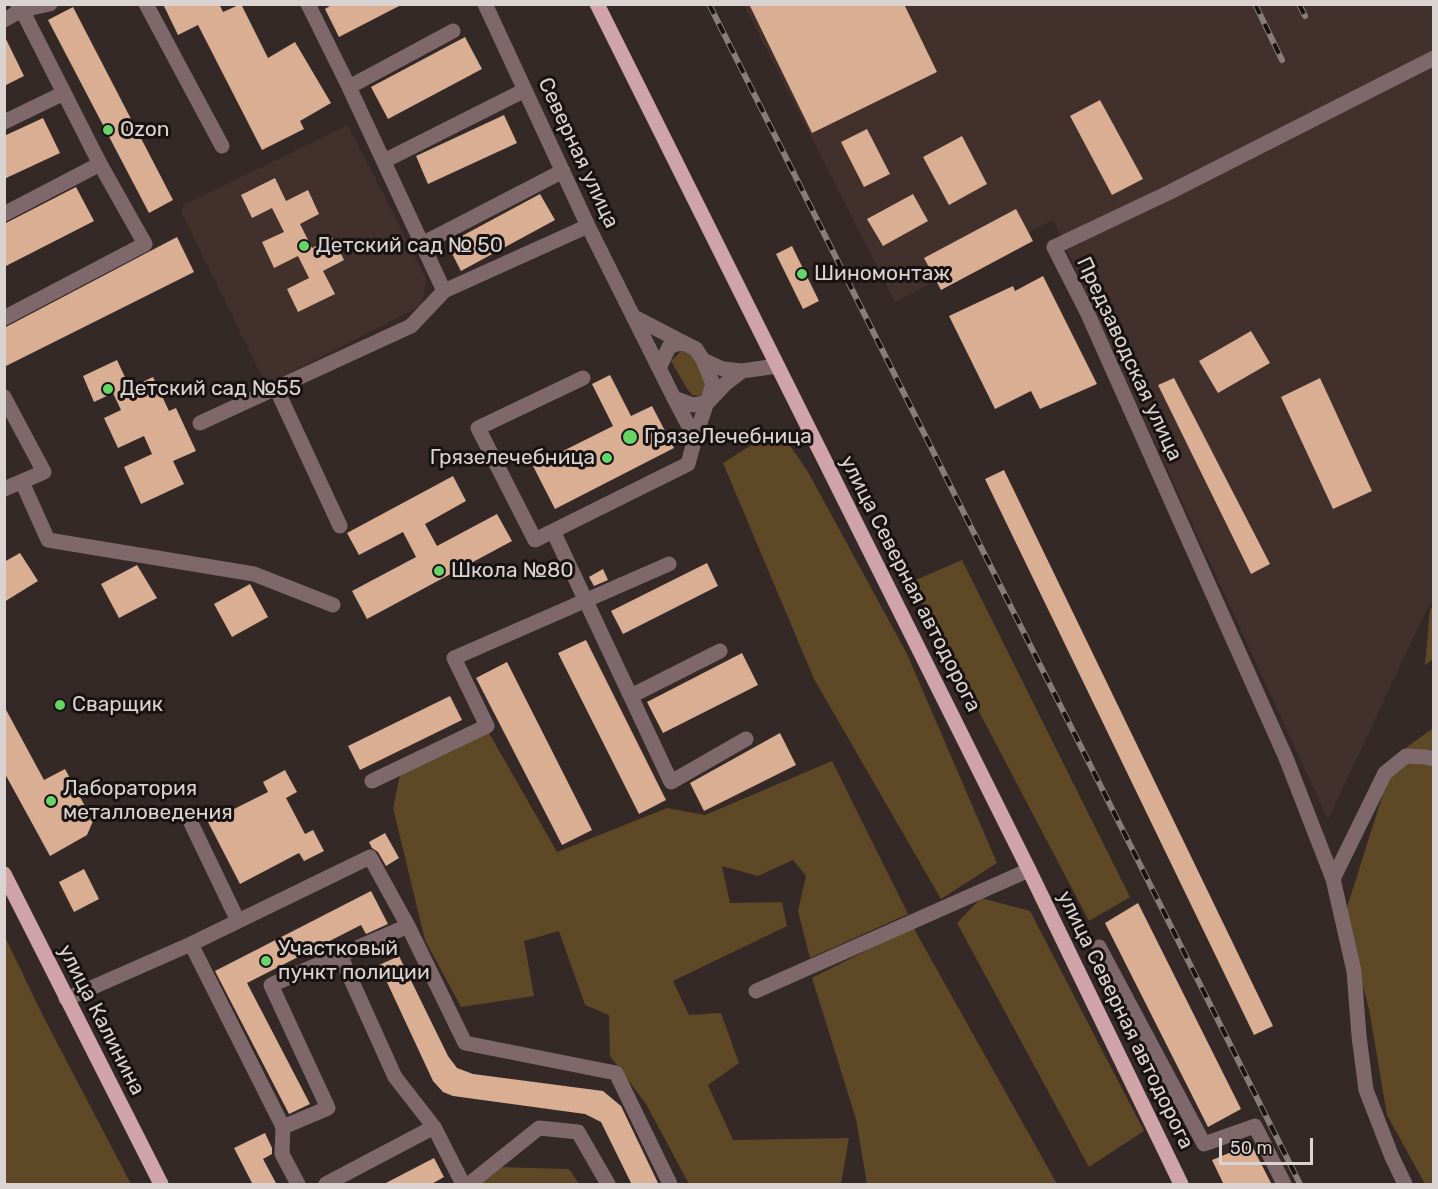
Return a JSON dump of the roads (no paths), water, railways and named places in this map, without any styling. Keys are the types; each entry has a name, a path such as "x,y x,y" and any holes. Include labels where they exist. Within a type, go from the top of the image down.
{"main road":[{"name":"улица Северная автодорога","path":"597,4 1029,870 1181,1185"},
{"name":"улица Калинина","path":"4,874 160,1185"}],"street":[{"path":"4,20 20,8 50,4"},
{"path":"146,4 222,146"},
{"name":"Северная улица","path":"485,4 588,226 660,366"},
{"path":"309,5 444,291"},
{"path":"4,318 145,244 100,164 20,8"},
{"path":"349,87 453,31"},
{"name":"Предзаводская улица","path":"1405,1185 1366,1090 1354,971 1333,879 1286,758 1087,312 1054,247 1168,193 1434,58"},
{"path":"384,161 525,90"},
{"path":"4,122 64,93"},
{"path":"4,214 100,164"},
{"path":"422,244 563,171"},
{"path":"200,423 411,326 444,291 588,226"},
{"path":"583,378 478,428 535,540 688,464 713,384 696,349 636,318"},
{"path":"684,343 669,347 660,366 695,438"},
{"path":"703,360 723,369 742,371 777,366"},
{"path":"674,398 693,405 708,402 725,384 742,371"},
{"path":"276,388 340,526"},
{"path":"4,397 44,472 4,489"},
{"path":"22,482 48,540 254,574 333,605"},
{"path":"553,531 671,782 746,739"},
{"path":"372,781 487,726 454,658 669,564"},
{"path":"631,696 720,651"},
{"path":"1333,879 1385,773 1406,756 1434,759"},
{"path":"191,823 238,921"},
{"path":"66,999 190,944 370,857 408,926 465,1043 616,1073 670,1185"},
{"path":"756,991 1029,870"},
{"path":"283,1127 328,1108 271,985 408,926"},
{"path":"190,944 283,1127 282,1154 298,1185"},
{"path":"1100,947 1204,1144 1255,1126 1284,1185"},
{"path":"340,955 395,1077 434,1127 463,1185"},
{"path":"327,1185 434,1127"},
{"path":"468,1185 539,1128 579,1132 608,1185"}],"railway":[{"path":"709,4 1300,1184"},
{"path":"1255,4 1282,60"},
{"path":"1299,4 1305,16"}],"place":[{"name":"Ozon","path":"108,130"},
{"name":"Детский сад № 50","path":"304,246"},
{"name":"Шиномонтаж","path":"802,274"},
{"name":"Детский сад №55","path":"108,389"},
{"name":"ГрязеЛечебница","path":"630,437"},
{"name":"Грязелечебница","path":"607,458"},
{"name":"Школа №80","path":"439,571"},
{"name":"Сварщик","path":"60,705"},
{"name":"Лаборатория металловедения","path":"51,801"},
{"name":"Участковый пункт полиции","path":"266,961"}]}
